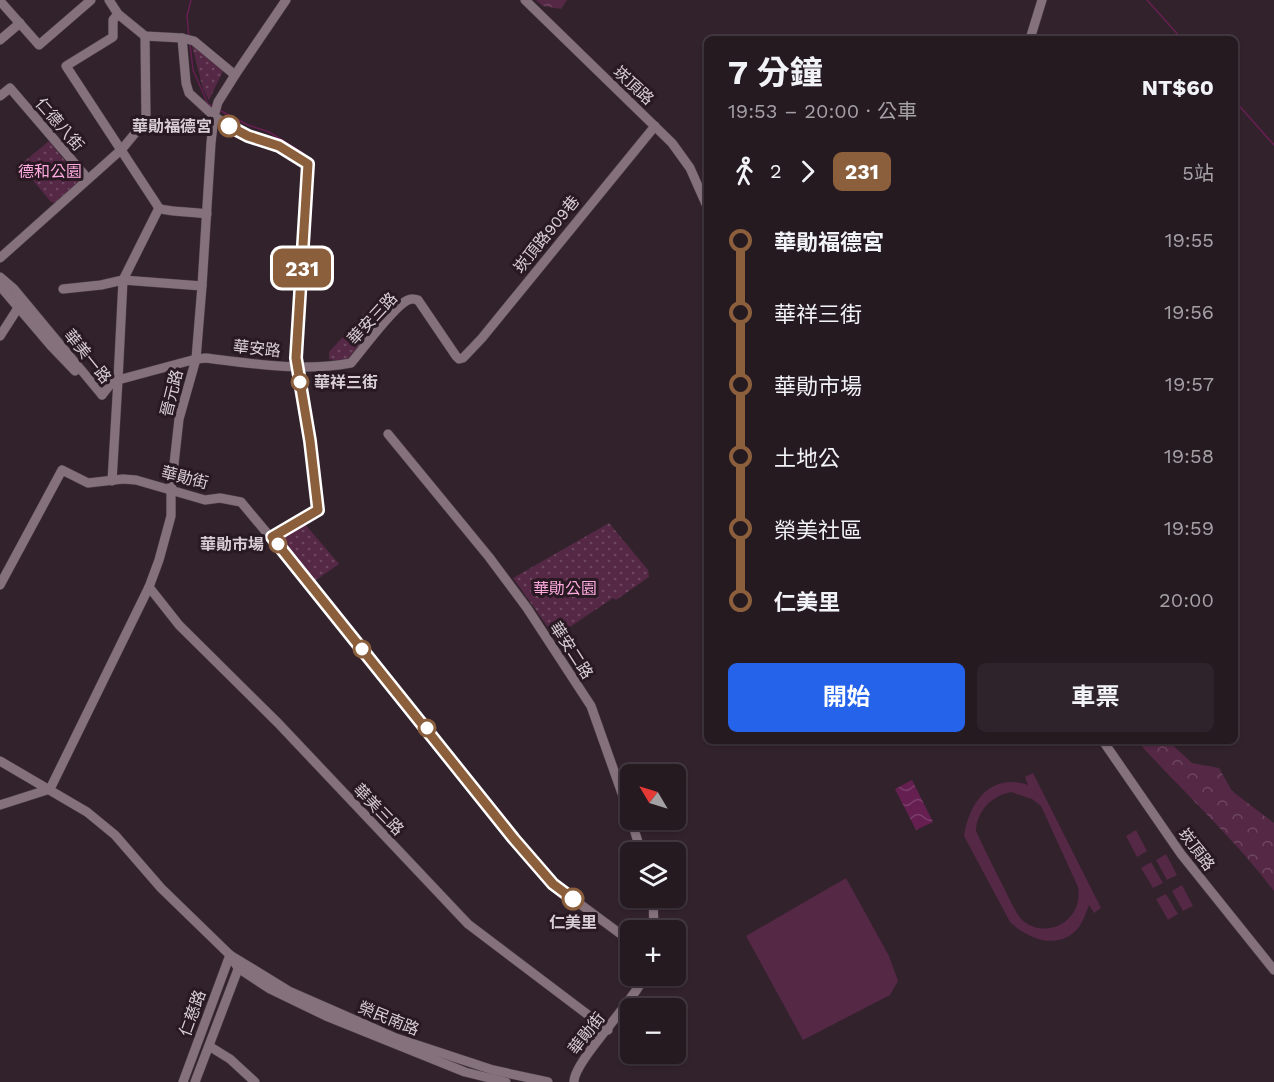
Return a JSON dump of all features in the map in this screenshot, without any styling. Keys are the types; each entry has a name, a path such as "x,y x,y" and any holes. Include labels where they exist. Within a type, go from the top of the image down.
{"street":[{"path":"0,1 39,45 91,0"},
{"path":"109,0 118,14 145,36 194,41 235,75"},
{"name":"晉元路","path":"50,789 149,587 159,560 171,516 171,491 179,419 196,359 214,116 218,102 286,0"},
{"name":"崁頂路","path":"525,0 672,144 690,168 704,200"},
{"path":"1031,36 1041,0"},
{"path":"118,14 113,20 113,37 66,66 159,208 163,211 178,210 207,214"},
{"path":"0,40 20,23"},
{"path":"0,258 122,149 146,120 145,36"},
{"path":"182,38 189,93 214,116 235,130 268,141 308,164 296,358 318,510 272,537"},
{"name":"仁德八街","path":"0,96 10,88 88,179"},
{"name":"崁頂路909巷","path":"459,359 464,358 482,338 655,126"},
{"path":"112,481 123,280 159,208"},
{"name":"華美一路","path":"0,277 14,289 102,395"},
{"path":"63,289 123,280 202,286"},
{"name":"華美一路","path":"0,286 97,396 102,395"},
{"name":"華安三路","path":"351,363 390,317 406,301 412,299 417,300 459,359"},
{"path":"0,336 18,308"},
{"name":"華安路","path":"118,380 206,358 264,366 325,367 351,363"},
{"path":"102,395 110,385 118,380"},
{"name":"華安二路","path":"388,434 489,557 527,608 591,706 620,789"},
{"name":"華勛街","path":"0,585 62,470 88,483 123,479 136,480 205,500 220,498 241,502 272,537 514,839 553,884 620,934"},
{"name":"華美三路","path":"149,587 179,625 279,723 347,798 468,924 608,1030"},
{"name":"崁頂路","path":"1105,744 1181,854 1274,970"},
{"name":"榮民南路","path":"0,761 87,812 115,835 161,888 230,955 286,997 465,1072 506,1082"},
{"path":"0,806 50,789"},
{"name":"仁慈路","path":"183,1082 230,955"},
{"name":"仁慈路","path":"195,1082 240,964"},
{"name":"華勛街","path":"574,1082 578,1067 639,986"},
{"name":"榮民南路","path":"395,1041 493,1070 548,1082"},
{"path":"209,1046 230,1059 255,1082"}],"green space":[{"path":"536,0 567,0 561,9 543,6"},
{"path":"192,46 224,69 209,100 203,89"},
{"name":"德和公園","path":"49,141 79,178 79,181 55,203 51,202 20,165"},
{"path":"369,308 385,321 352,359 345,362 329,359 329,352"},
{"path":"304,523 339,564 316,580 312,580 280,542 282,537"},
{"name":"華勛公園","path":"609,523 648,570 649,577 555,637 513,578"},
{"path":"1140,744 1171,744 1192,763 1219,768 1232,791 1274,823 1274,891 1224,833"},
{"path":"1033,773 1101,908 1094,913 1089,905 1079,927 1063,939 1054,941 1035,938 1010,922 964,836 971,812 984,793 993,786 1003,783 1015,782 1028,785 1025,777","holes":["1011,792 1032,799 1041,806 1078,887 1079,896 1073,913 1067,920 1055,927 1034,927 1018,915 976,831 982,811 997,797"]},
{"path":"1136,830 1147,851 1137,857 1126,836"},
{"path":"1166,854 1177,875 1167,880 1156,860"},
{"path":"1151,862 1163,883 1153,888 1141,868"},
{"path":"846,878 889,956 898,981 890,995 803,1040 746,936"},
{"path":"1182,885 1193,906 1183,911 1172,891"},
{"path":"1166,894 1178,914 1168,920 1156,899"}],"water":[{"path":"912,780 933,822 916,830 895,789"}],"waterway":[{"path":"189,37 187,16 191,0"},
{"path":"1147,0 1179,36"},
{"path":"190,44 193,70 208,104 212,106"},
{"path":"1238,104 1274,145"},
{"path":"219,110 248,125 269,132 303,153"}],"bus line":[{"name":"231","path":"229,126 248,136 279,146 308,164 296,358 310,441 318,510 272,537 514,839 553,884 573,899"}],"place":[{"name":"華勛福德宮","path":"229,126"},
{"name":"華祥三街","path":"300,382"},
{"name":"華勛市場","path":"278,544"},
{"name":"仁美里","path":"573,899"}]}
